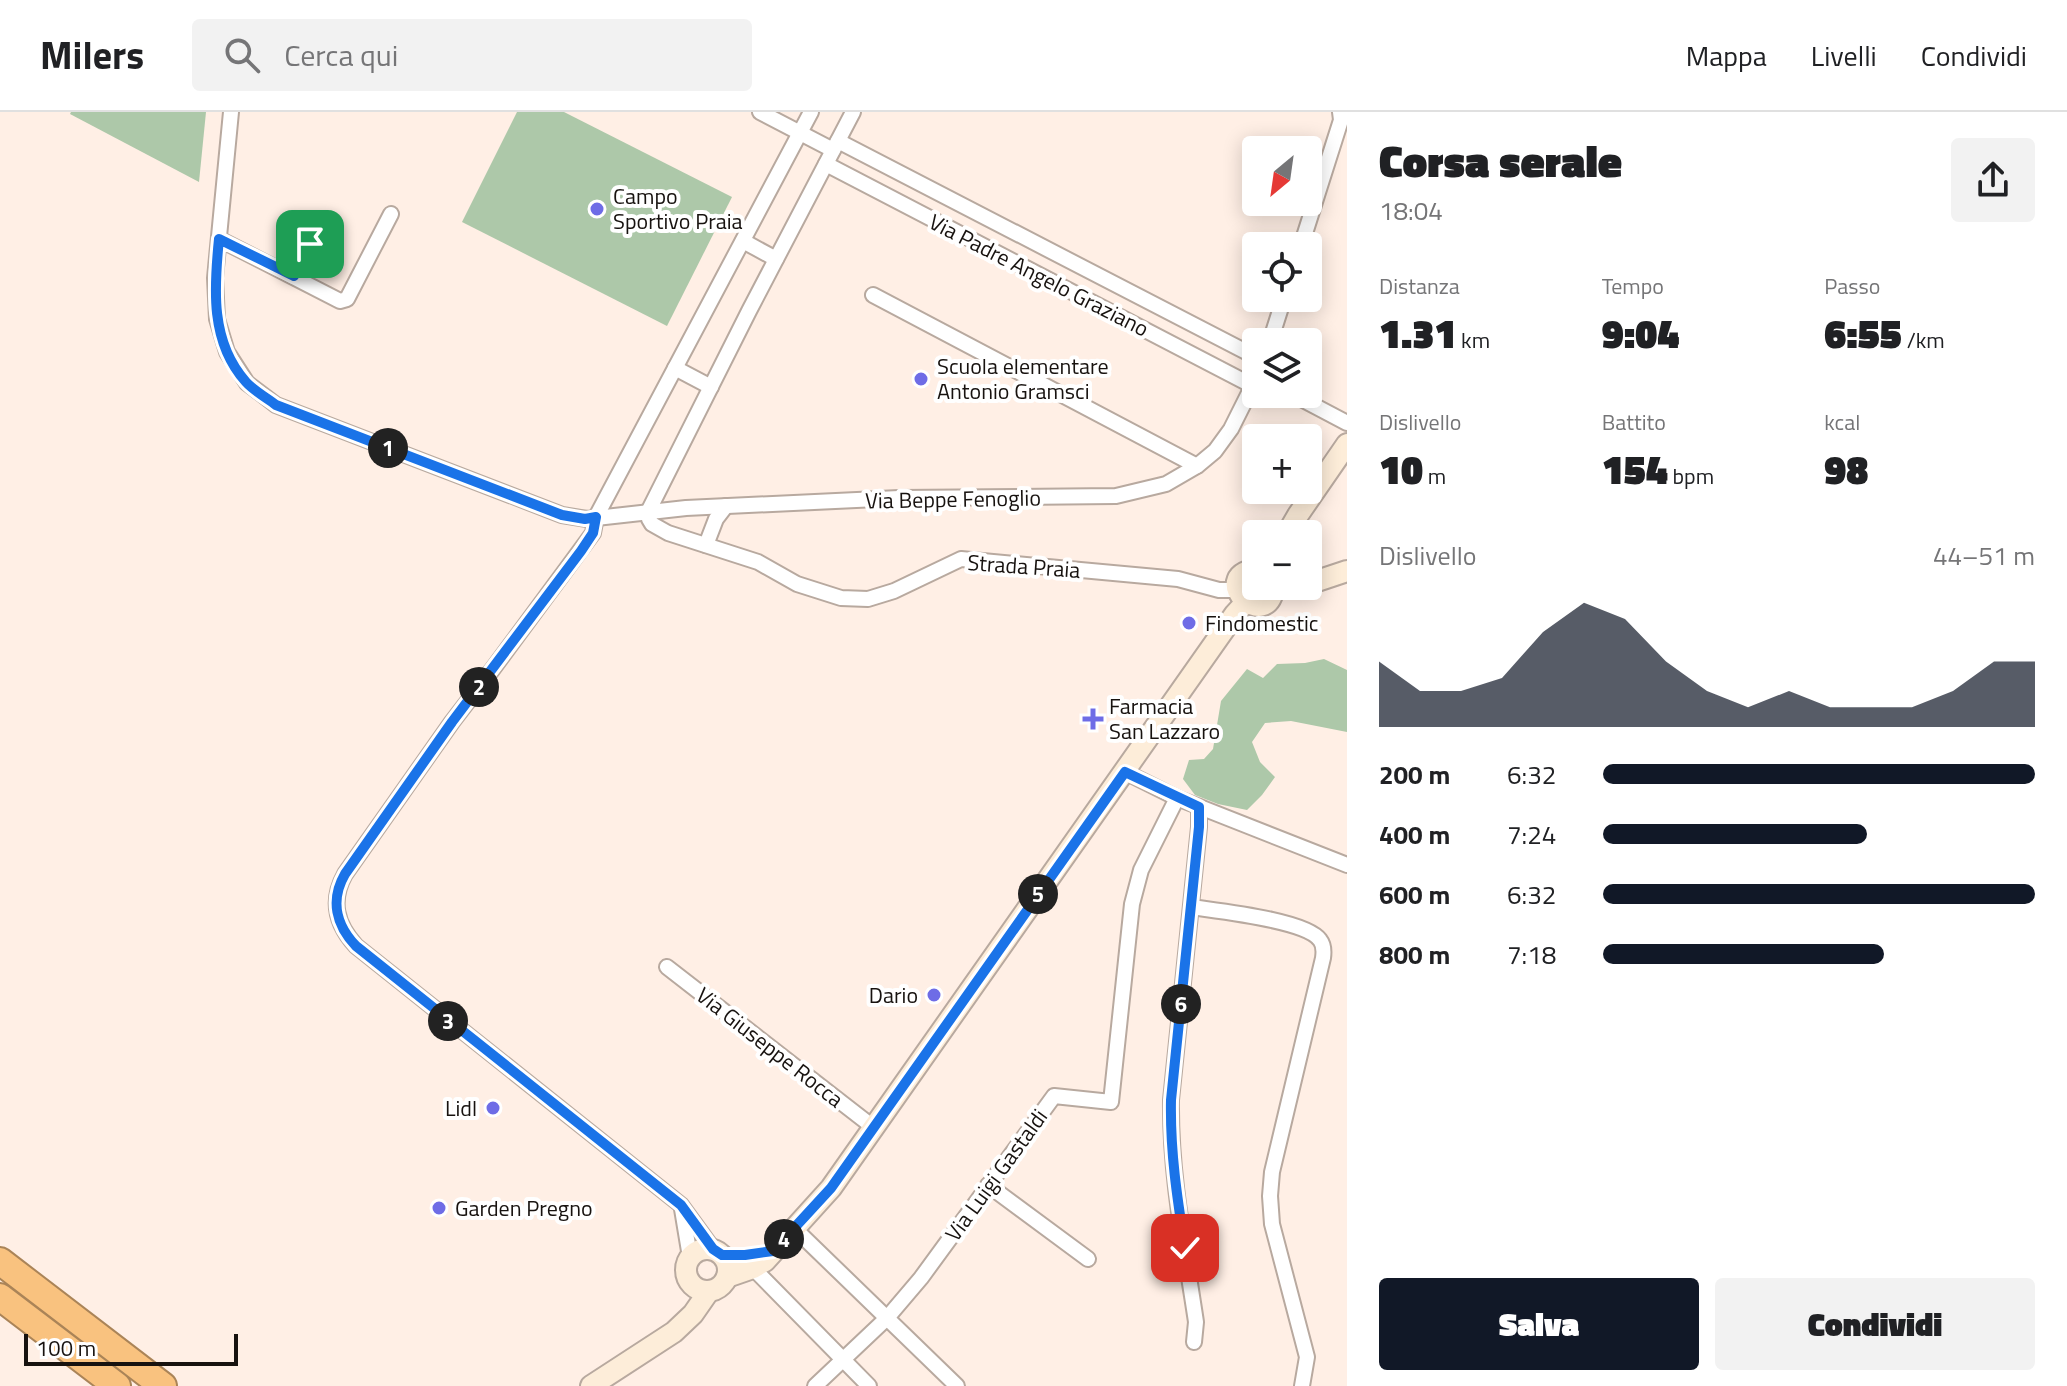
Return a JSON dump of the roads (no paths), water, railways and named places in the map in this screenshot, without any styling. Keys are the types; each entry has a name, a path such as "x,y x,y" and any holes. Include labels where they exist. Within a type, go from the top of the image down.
{"highway":[{"path":"0,1261 163,1386"},
{"path":"0,1297 117,1386"}],"street":[{"name":"Via Beppe Fenoglio","path":"231,112 215,278 217,319 227,352 247,383 276,405 562,515 585,519 726,506 899,498 1116,496 1166,484 1197,466 1215,451 1242,407"},
{"path":"760,112 832,152"},
{"path":"689,1281 698,1289 709,1291 720,1287 727,1277 728,1265 681,1205 356,946 341,926 336,896 339,884 439,740 593,533 596,517 811,112"},
{"path":"648,512 853,112"},
{"path":"1305,232 1341,120 1340,112"},
{"name":"Via Padre Angelo Graziano","path":"832,152 1242,350"},
{"name":"Via Padre Angelo Graziano","path":"832,152 1242,375"},
{"path":"219,239 340,301 347,299 391,214"},
{"path":"743,241 776,259"},
{"path":"294,276 310,244"},
{"path":"873,295 1197,466"},
{"path":"675,368 711,387"},
{"path":"1319,408 1347,423"},
{"path":"1295,520 1347,444"},
{"path":"706,545 716,519 726,506"},
{"name":"Strada Praia","path":"648,512 651,523 668,533 758,562 797,584 841,598 868,599 894,591 961,559 1178,579 1242,596"},
{"path":"1322,579 1347,571"},
{"path":"727,1277 765,1261 831,1188 1235,614 1242,596 1239,580 1242,574"},
{"path":"1125,772 1177,798 1347,865"},
{"name":"Via Luigi Gastaldi","path":"815,1386 887,1318 921,1278 1054,1096 1111,1102 1132,904 1141,870 1177,798"},
{"path":"1194,1342 1196,1322 1170,1139 1199,807"},
{"path":"1191,907 1277,920 1310,932 1323,946 1323,958 1272,1172 1270,1196 1272,1224 1307,1357 1302,1386"},
{"name":"Via Giuseppe Rocca","path":"667,967 873,1127"},
{"path":"988,1185 1088,1259"},
{"path":"681,1205 690,1257 686,1269 689,1281 687,1304 682,1324"},
{"path":"795,1229 957,1386"},
{"path":"690,1257 700,1250 745,1255 773,1251"},
{"path":"753,1268 869,1386"},
{"path":"591,1386 668,1337 693,1314 709,1291"}],"place":[{"name":"Campo Sportivo Praia","path":"597,209"},
{"name":"Scuola elementare Antonio Gramsci","path":"921,379"},
{"name":"Findomestic","path":"1189,623"},
{"name":"Farmacia San Lazzaro","path":"1093,719"},
{"name":"Dario","path":"934,995"},
{"name":"Lidl","path":"493,1108"},
{"name":"Garden Pregno","path":"439,1208"}]}
